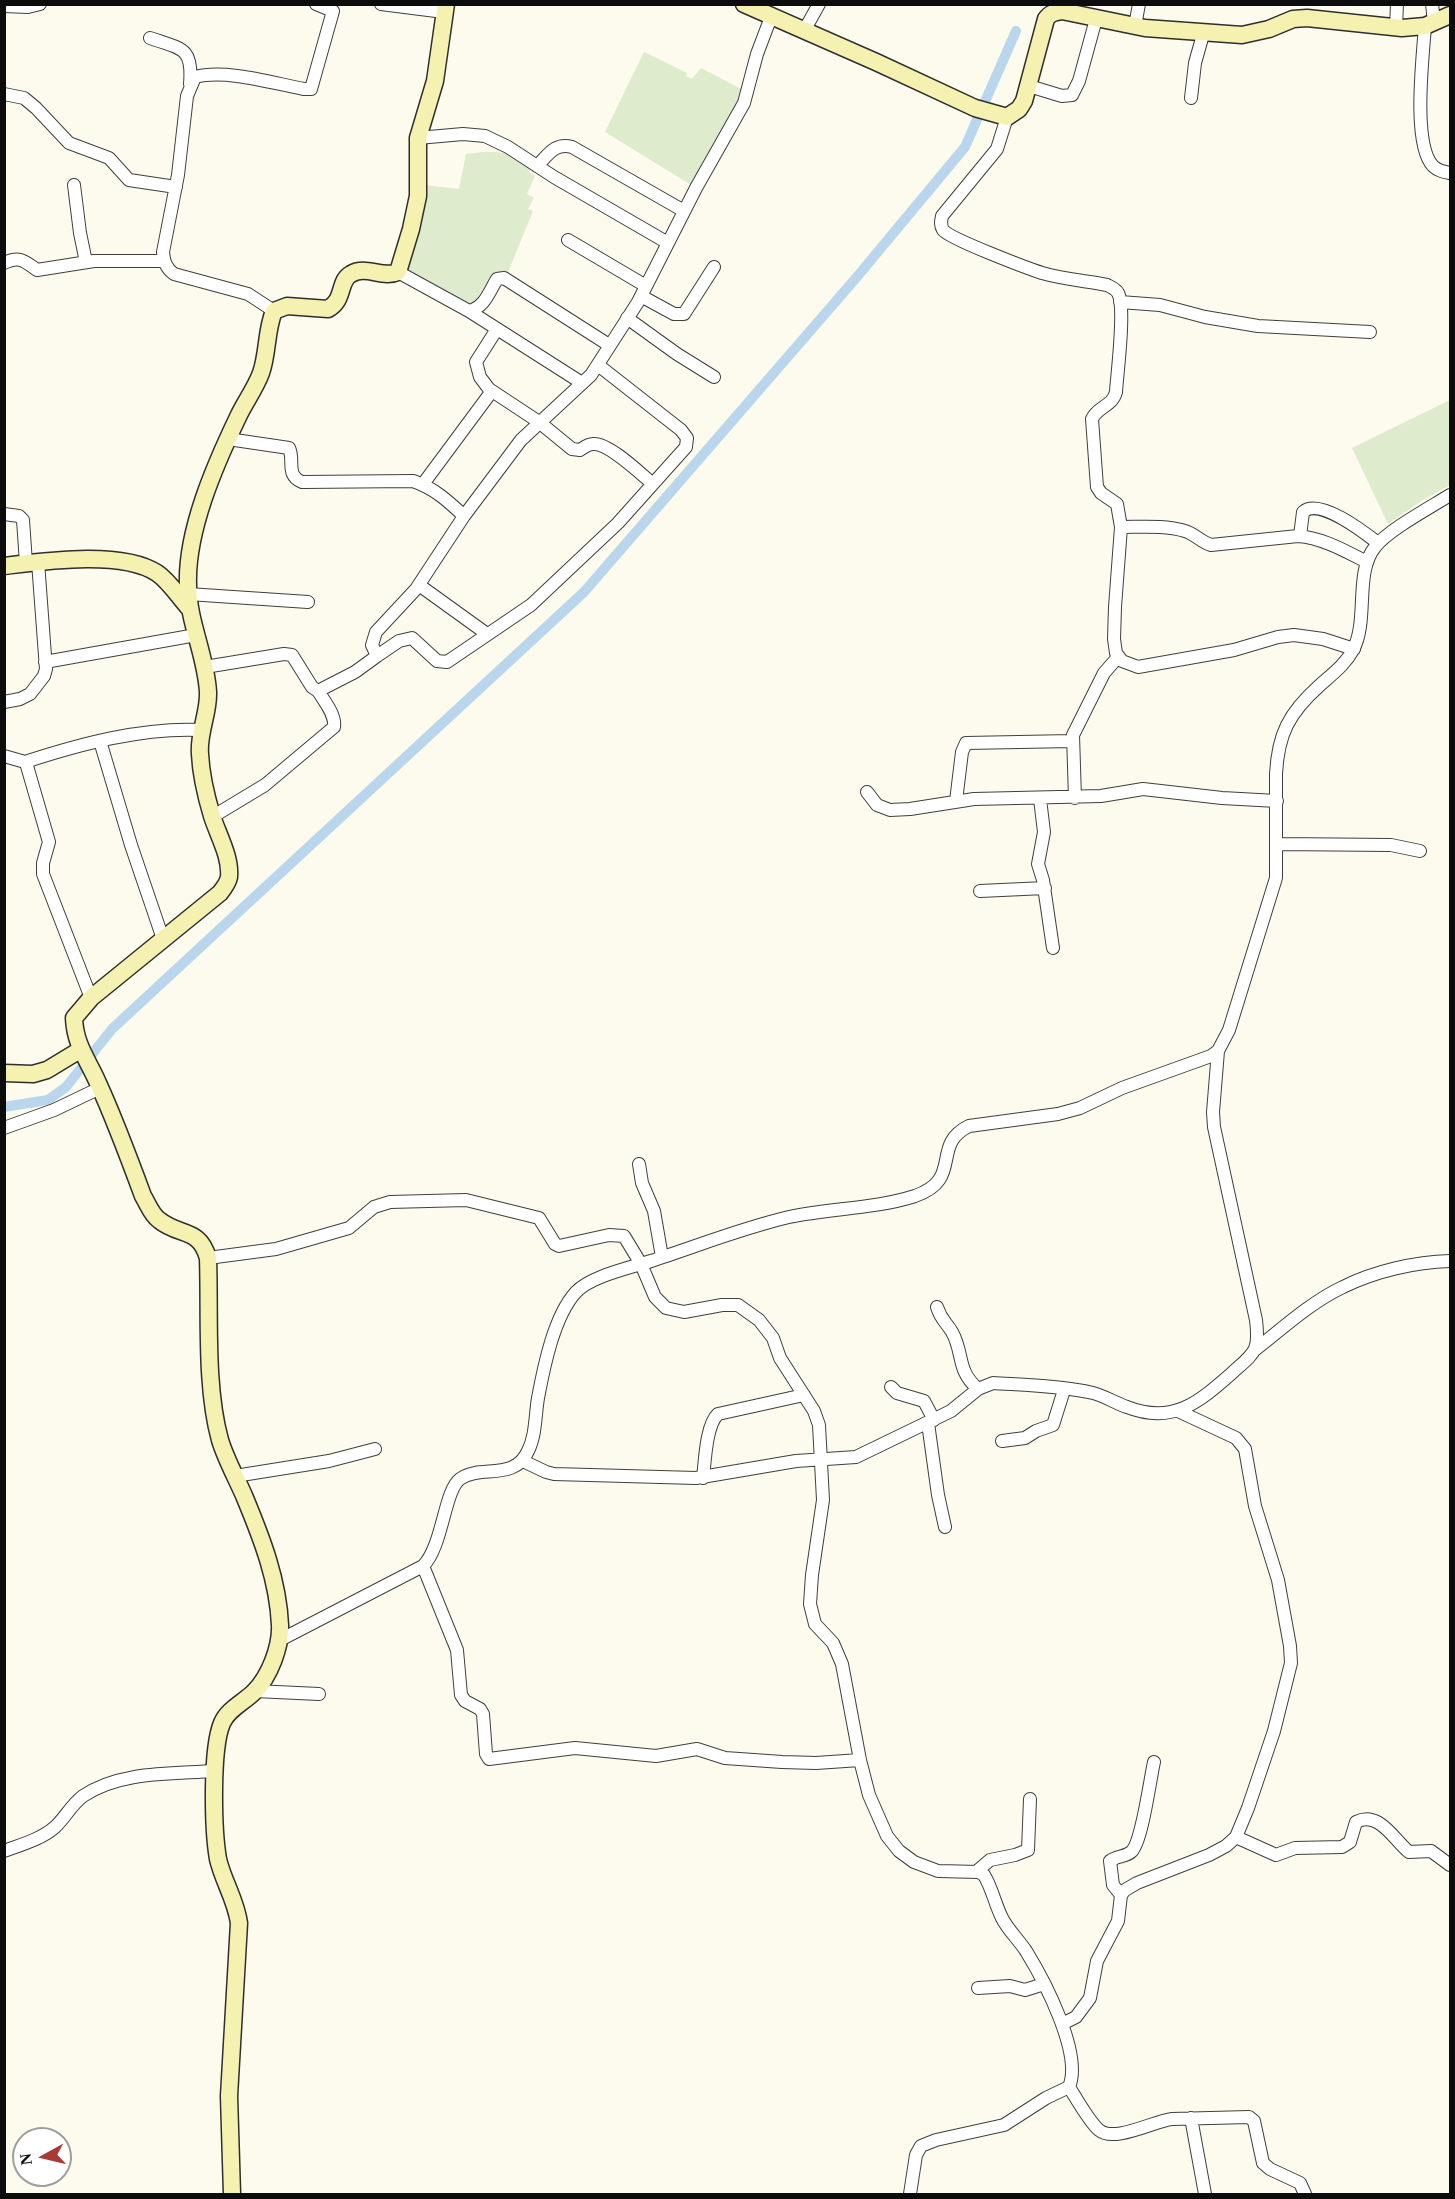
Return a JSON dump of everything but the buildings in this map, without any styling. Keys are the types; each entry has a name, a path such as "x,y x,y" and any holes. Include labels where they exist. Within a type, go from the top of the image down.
{"street":[{"path":"4,6 28,7 40,4"},
{"path":"190,85 195,77 206,74 311,89 334,8 316,4"},
{"path":"381,4 445,8 435,81 418,138 418,196 398,272"},
{"path":"744,4 975,108 1003,117 1019,109 1029,86 1046,19 1049,14 1062,11 1135,26 1242,35 1269,29 1293,19 1307,18 1396,27 1430,24 1450,15"},
{"path":"804,31 819,4"},
{"path":"1135,26 1139,4"},
{"path":"1396,27 1397,4"},
{"path":"1432,4 1421,110 1423,140 1432,165 1450,173"},
{"path":"377,656 372,645 376,632 419,585 464,516 521,440 591,375 644,291 744,103 757,54 771,17"},
{"path":"1029,86 1062,96 1072,95 1079,81 1096,19"},
{"path":"1191,98 1195,63 1204,31"},
{"path":"150,38 184,51 190,61 190,85 176,187 163,252 168,270 174,274 249,294 274,311"},
{"path":"4,94 24,98 69,143 109,158 129,180 176,187"},
{"path":"1003,117 997,149 942,216 940,223 943,230 950,235 1042,273 1107,285 1119,294 1116,392 1110,405 1095,413 1092,419 1097,487 1101,493 1117,504 1122,527 1115,607 1116,653 1122,661 1138,667 1234,650 1278,637 1294,635 1323,639 1354,649"},
{"path":"418,138 463,134 485,136 668,243"},
{"path":"537,166 554,149 566,145 684,212"},
{"path":"74,185 86,262"},
{"path":"568,240 674,314 684,314 714,267"},
{"path":"4,263 11,260 22,260 37,270 111,260 164,261"},
{"path":"274,311 286,306 328,309 339,301 345,279 350,274 364,271 386,275 398,272 469,311 582,383"},
{"path":"469,311 478,308 483,303 497,279 504,278 609,345"},
{"path":"1120,302 1160,305 1205,317 1258,326 1370,332"},
{"path":"232,2194 229,2096 239,1923 235,1902 218,1858 214,1771 222,1722 233,1709 255,1691 269,1668 278,1641 279,1621 272,1569 221,1442 214,1415 208,1258 205,1246 199,1239 167,1225 152,1213 143,1196 99,1085 82,1054 74,1018 91,998 220,893 229,879 228,864 206,796 199,751 207,707 205,667 188,601 190,553 203,500 228,439 261,372 274,311"},
{"path":"627,318 714,377"},
{"path":"497,329 476,362 483,384 577,451 593,444 611,450 653,484"},
{"path":"318,691 355,672 399,641 412,638 437,661 447,662 531,605 618,523 686,447 687,438 681,430 598,365"},
{"path":"423,484 492,391"},
{"path":"228,439 289,448 292,474 302,482 402,480 423,484 442,495 464,516"},
{"path":"1256,1349 1258,1342 1256,1320 1227,1193 1213,1112 1218,1051 1229,1030 1273,889 1277,844 1277,759 1283,730 1292,714 1339,668 1354,649 1359,630 1367,562 1373,549 1378,543 1450,495"},
{"path":"1300,536 1303,513 1307,509 1312,509 1335,515 1349,522 1378,543"},
{"path":"4,514 20,516 23,520 32,563 45,662 44,676 30,694 20,699 4,702"},
{"path":"1122,527 1174,529 1187,532 1211,545 1300,536 1335,545 1367,562"},
{"path":"4,566 94,559 131,564 158,574 188,601 308,602"},
{"path":"419,585 487,634"},
{"path":"45,662 196,635"},
{"path":"205,667 284,654 292,656 333,716 334,727 265,785 212,817"},
{"path":"1075,798 1073,735 1100,681 1119,657"},
{"path":"4,756 25,762 100,741 156,731 201,730"},
{"path":"100,741 131,845 163,939"},
{"path":"956,801 962,752 966,743 1072,741"},
{"path":"25,762 49,842 43,863 43,874 91,998"},
{"path":"867,792 877,805 890,810 974,799 1075,798 1143,789 1222,798 1276,801"},
{"path":"1040,799 1044,832 1038,864 1045,888 1053,948"},
{"path":"1277,844 1391,845 1420,851"},
{"path":"980,891 1045,888"},
{"path":"278,1641 423,1566 434,1547 458,1481 467,1476 511,1468 523,1461 533,1434 538,1398 555,1334 566,1305 590,1282 754,1226 792,1217 890,1202 916,1195 932,1189 938,1183 943,1175 953,1137 969,1126 1068,1112 1130,1085 1204,1059 1218,1051"},
{"path":"4,1074 33,1074 82,1054"},
{"path":"4,1128 54,1110 99,1085"},
{"path":"639,1164 644,1189 654,1211 662,1257"},
{"path":"208,1258 276,1249 349,1228 374,1207 390,1202 466,1200 539,1218 558,1246 609,1235 624,1236 641,1264 660,1304 670,1310 684,1312 732,1305 744,1308 769,1331 780,1359 814,1411 819,1425 823,1500 810,1604 815,1624 833,1643 842,1664 860,1760 878,1816 887,1836 899,1851 914,1862 938,1871 976,1872 984,1875 1001,1917 1024,1948 1044,1984 1062,2024 1071,2054 1069,2088 1046,2098 1004,2125 936,2140 921,2146 916,2155 910,2194"},
{"path":"523,1461 554,1474 703,1478 777,1463 856,1456 951,1411 978,1389 993,1383 1092,1393 1148,1413 1178,1411 1193,1404 1214,1389 1256,1349 1312,1306 1344,1286 1413,1265 1450,1261"},
{"path":"937,1307 940,1318 952,1332 966,1377 978,1389"},
{"path":"891,1387 897,1393 924,1401 931,1421 938,1495 945,1527"},
{"path":"1002,1441 1024,1438 1053,1425 1064,1389"},
{"path":"703,1478 710,1429 714,1417 718,1414 804,1395"},
{"path":"1062,2024 1076,2017 1090,1998 1097,1962 1119,1918 1121,1895 1125,1890 1137,1883 1209,1855 1226,1846 1236,1837 1283,1702 1292,1655 1278,1580 1255,1506 1245,1449 1236,1438 1178,1411"},
{"path":"235,1476 329,1461 375,1449"},
{"path":"423,1566 457,1650 462,1698 480,1709 483,1714 486,1754 489,1759 575,1748 656,1756 697,1749 720,1757 806,1763 860,1760"},
{"path":"255,1691 319,1694"},
{"path":"1121,1895 1113,1885 1110,1861 1129,1853 1136,1845 1142,1827 1154,1762"},
{"path":"4,1851 52,1830 77,1801 111,1783 142,1776 214,1771"},
{"path":"976,1872 990,1860 1028,1850 1030,1799"},
{"path":"1236,1837 1276,1855 1295,1848 1342,1847 1350,1842 1356,1822 1367,1819 1381,1824 1408,1852 1431,1851 1450,1865"},
{"path":"978,1988 1012,1986 1025,1990 1044,1984"},
{"path":"1069,2088 1099,2130 1104,2133 1119,2134 1161,2121 1191,2118 1252,2118 1263,2163 1270,2169 1300,2183 1305,2194"},
{"path":"1191,2118 1205,2194"}],"green space":[{"path":"644,52 687,73 686,76 692,79 701,68 747,92 696,188 605,132"},
{"path":"483,152 510,154 533,166 529,172 535,176 527,194 534,198 528,209 533,211 506,277 496,277 487,284 468,311 399,272 417,184 459,189 466,154"},
{"path":"1450,400 1450,485 1388,524 1352,448"}],"waterway":[{"path":"4,1107 48,1100 66,1087 112,1029 584,592 856,278 965,147 1016,31"}]}
